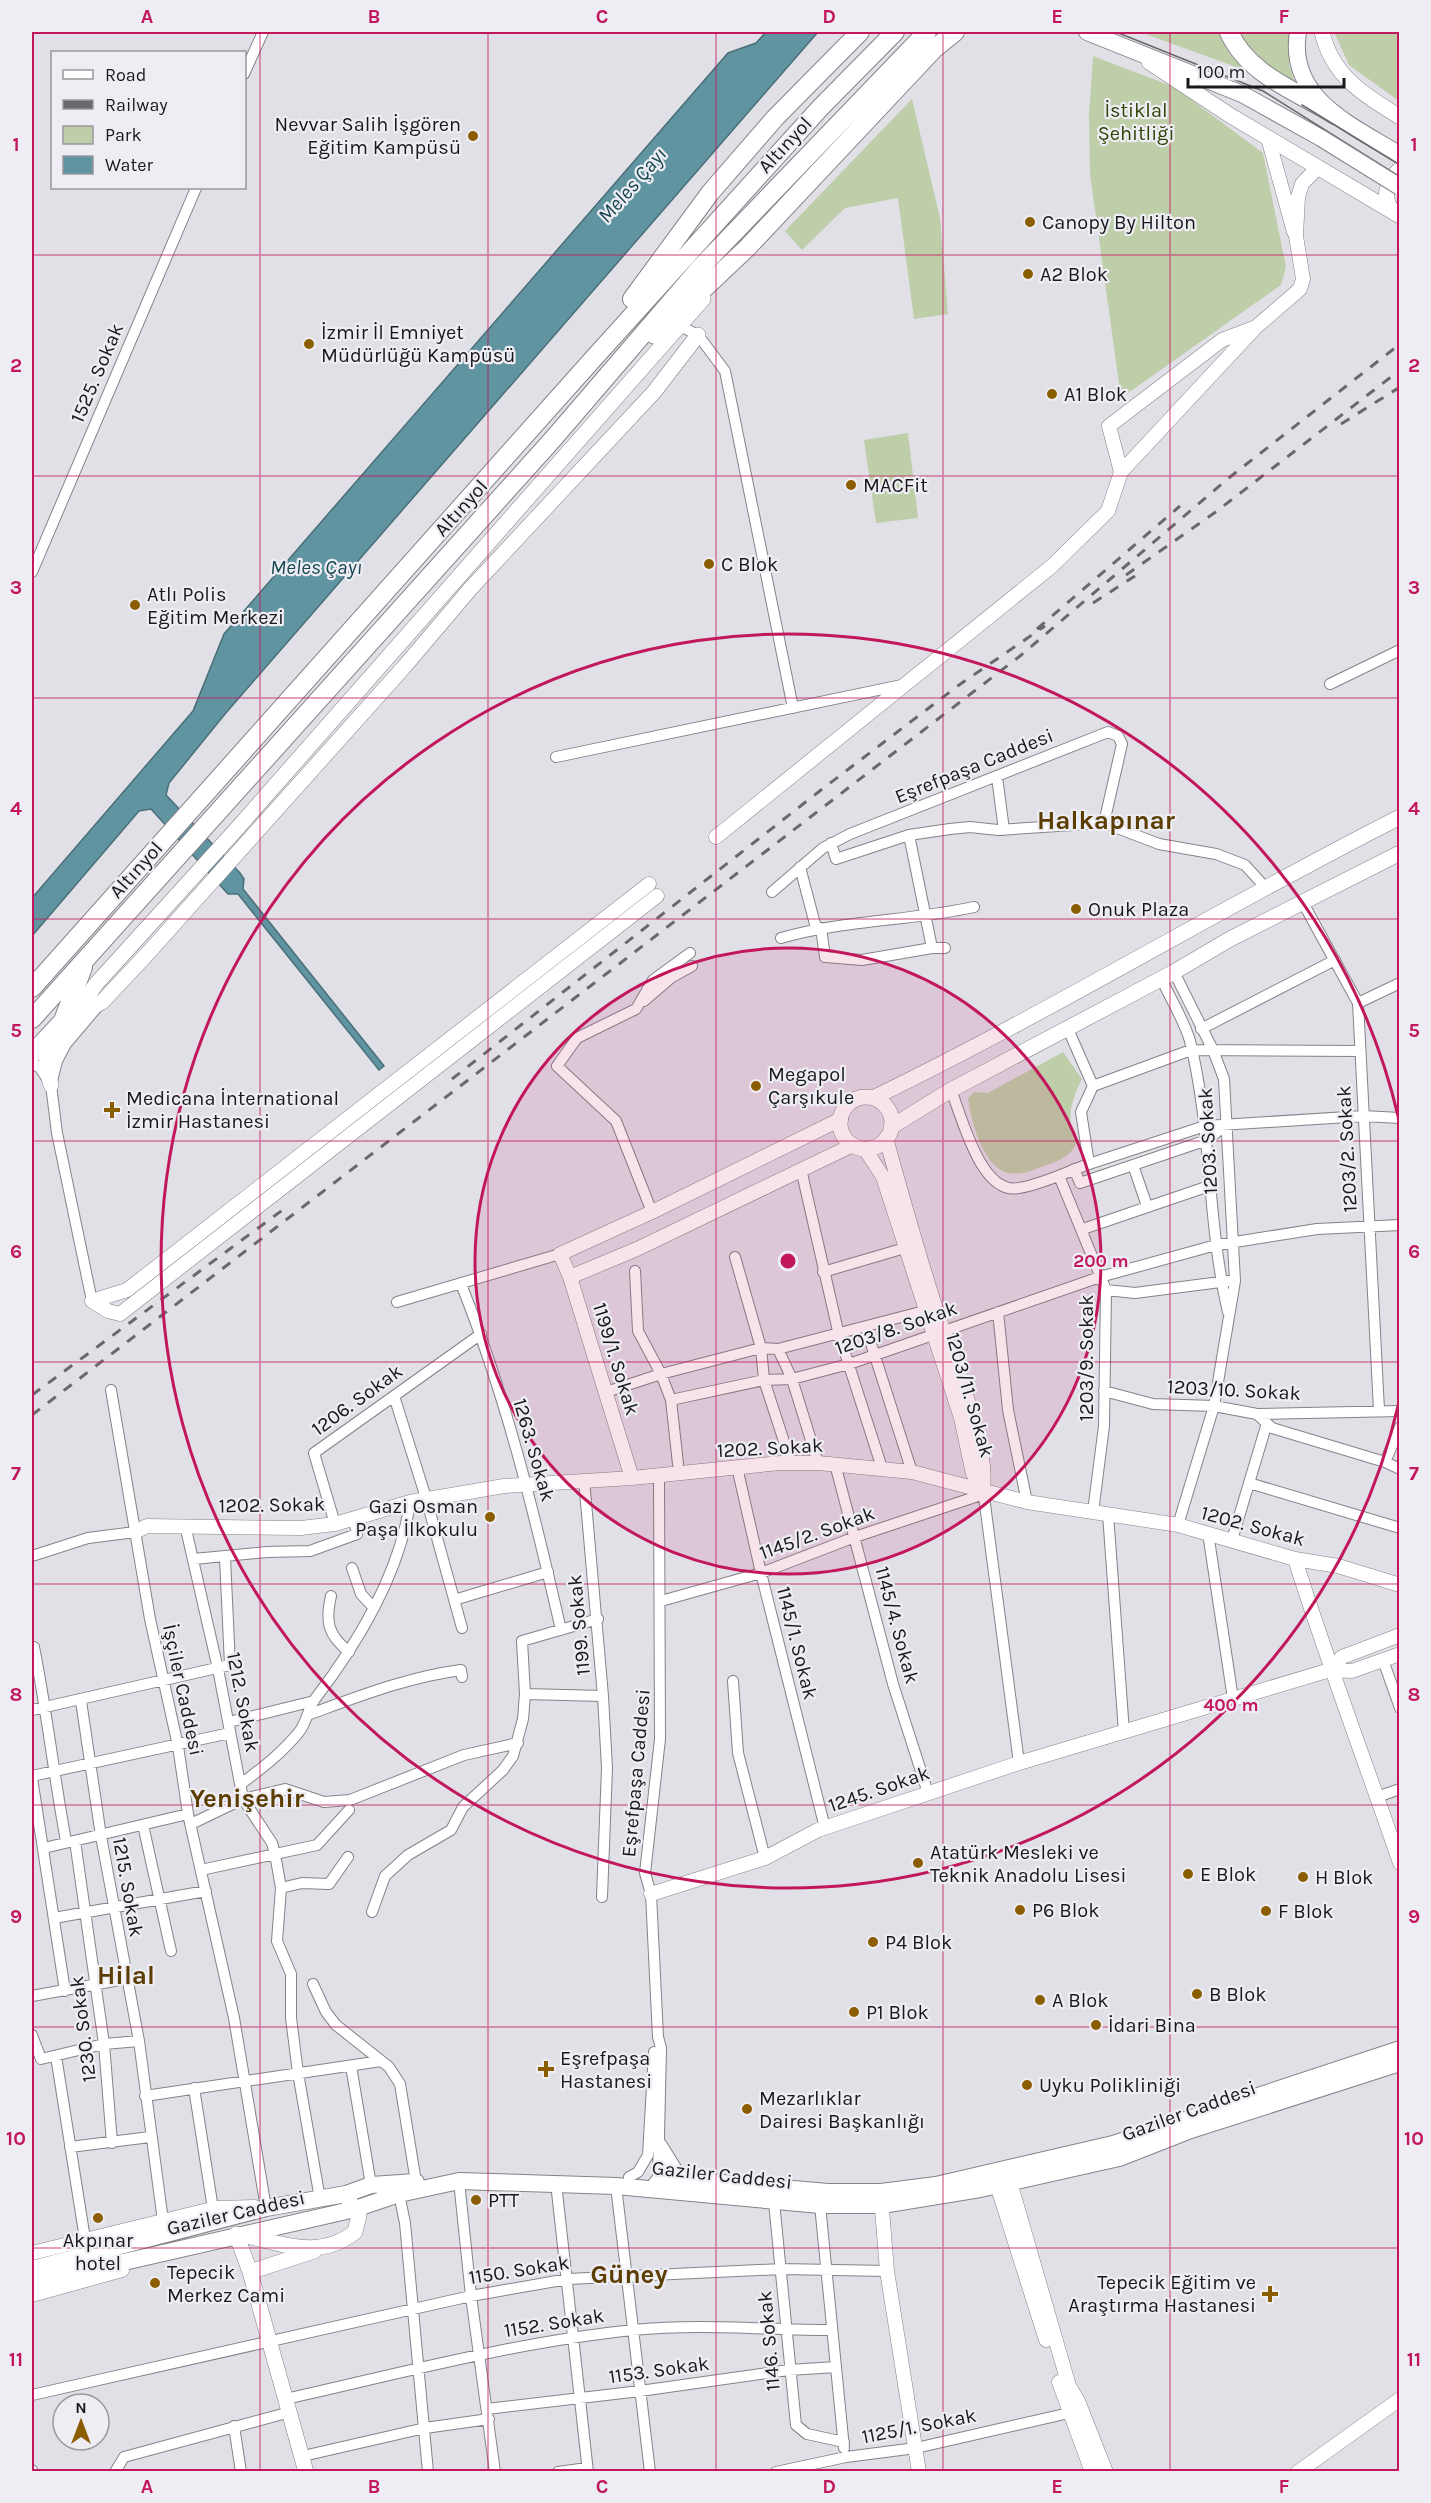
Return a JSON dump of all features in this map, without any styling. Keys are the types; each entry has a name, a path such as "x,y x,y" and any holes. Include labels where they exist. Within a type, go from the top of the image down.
{"highway":[{"path":"593,359 608,328 657,268 710,193 775,118 860,32"},
{"name":"Altınyol","path":"32,988 593,359 820,108 895,32"},
{"name":"Altınyol","path":"32,1019 586,401 699,268 927,32"},
{"path":"586,401 748,247 934,49 955,32"},
{"path":"1229,32 1239,52 1255,68 1335,115"},
{"path":"32,1054 69,1018 87,957"}],"main road":[{"path":"1087,32 1242,94 1321,138 1400,187"},
{"path":"1298,32 1297,54 1305,84 1335,115 1400,155"},
{"path":"1322,32 1333,62 1347,81 1400,117"},
{"path":"1137,53 1268,138 1398,215"},
{"path":"1398,215 1388,205 1386,196 1390,180 1400,168"},
{"path":"51,1085 46,1066 47,1056 69,1018 96,984 234,832 748,247"},
{"path":"69,1018 102,1002 404,667 471,588 654,392 698,335"},
{"path":"1400,817 1265,887 1067,998 873,1098 855,1100 845,1107 841,1119 842,1131 859,1147 877,1146 889,1133 951,1090 1230,939 1400,853"},
{"path":"873,1098 888,1109 889,1133"},
{"name":"Gaziler Caddesi","path":"1000,2179 1400,2049"},
{"name":"Gaziler Caddesi","path":"32,2269 266,2208 345,2194 371,2186 416,2182 463,2171 653,2183 774,2202 820,2205 881,2198 1119,2158 1188,2131 1400,2063"},
{"path":"659,2146 680,2180"},
{"name":"Gaziler Caddesi","path":"653,2183 680,2180 881,2198"},
{"name":"Gaziler Caddesi","path":"32,2283 236,2234 355,2209 399,2194 459,2181 623,2182"},
{"path":"250,2272 336,2244 355,2232 359,2223 355,2209 345,2194"},
{"path":"236,2234 318,2250"},
{"path":"236,2234 250,2272 306,2472"}],"street":[{"path":"246,70 263,32"},
{"path":"716,837 1060,558 1108,512 1121,472 1256,327 1300,289 1303,271 1296,236 1288,216 1268,138"},
{"path":"1296,236 1298,197 1302,184 1318,167"},
{"name":"1525. Sokak","path":"32,572 196,189"},
{"path":"680,326 698,335 726,371 793,708"},
{"path":"1121,472 1109,426 1222,340 1256,327"},
{"path":"1330,684 1400,650"},
{"path":"556,758 902,685"},
{"name":"Eşrefpaşa Caddesi","path":"772,892 831,843 1105,732 1115,734 1120,738 1122,748 1104,822"},
{"path":"997,777 1004,830"},
{"path":"831,843 836,859 909,835 970,827 1004,830 1104,822 1159,844 1216,854 1245,865 1265,887"},
{"path":"909,835 932,948"},
{"path":"800,867 825,957 862,960 932,948 945,948"},
{"path":"92,1301 127,1290 650,884"},
{"path":"102,1002 66,1044 57,1061 51,1085 57,1132 92,1301 108,1311 120,1314 657,896"},
{"name":"1203/2. Sokak","path":"1302,901 1358,1003 1378,1410"},
{"path":"781,938 818,928 927,917 974,907"},
{"path":"636,1009 653,980 690,953"},
{"path":"1201,1029 1335,960"},
{"path":"652,1212 616,1121 557,1066 577,1038 636,1009 672,977 692,966"},
{"name":"1203. Sokak","path":"1167,975 1213,1050 1224,1079 1235,1281 1214,1406 1178,1525"},
{"name":"1203. Sokak","path":"1167,975 1189,1038 1207,1140 1221,1282 1230,1318"},
{"path":"1358,1003 1400,983"},
{"path":"1067,1027 1093,1086"},
{"path":"1089,1164 1081,1112 1093,1086 1191,1050 1360,1051"},
{"path":"32,1063 39,1068 51,1085"},
{"path":"951,1090 983,1170 993,1179 1012,1189 1059,1176 1205,1126 1363,1116 1400,1118"},
{"path":"397,1302 560,1254 652,1212 841,1119"},
{"path":"1074,1169 1080,1183 1207,1140 1227,1124"},
{"path":"889,1133 930,1309"},
{"path":"570,1277 637,1249 801,1169 859,1147 883,1177 904,1248 930,1309"},
{"path":"1133,1165 1147,1206"},
{"path":"801,1169 838,1331 882,1468"},
{"name":"1203/9. Sokak","path":"1059,1176 1083,1229 1106,1290 1104,1426 1094,1512"},
{"path":"1083,1229 1212,1185"},
{"name":"1203/8. Sokak","path":"671,1400 765,1380 792,1379 849,1364 1100,1276 1216,1245 1317,1229 1400,1225"},
{"path":"823,1272 904,1248"},
{"name":"1199/1. Sokak","path":"560,1254 570,1277 632,1478"},
{"path":"735,1257 761,1348 765,1380 791,1463"},
{"path":"635,1271 638,1331 661,1374 671,1400 678,1464"},
{"path":"1106,1290 1135,1293 1235,1281"},
{"name":"1263. Sokak","path":"461,1284 481,1334 528,1484 561,1630"},
{"path":"606,1392 661,1374 761,1348 778,1349 838,1331 866,1328 930,1309"},
{"name":"1203/11. Sokak","path":"930,1309 972,1417 984,1472 983,1490"},
{"path":"998,1312 1008,1410 1027,1502"},
{"path":"866,1328 912,1472"},
{"name":"1206. Sokak","path":"335,1524 314,1453 481,1334"},
{"path":"778,1349 792,1379 818,1463"},
{"name":"İşçiler Caddesi","path":"111,1390 135,1532 178,1746 190,1819 234,2018 266,2208"},
{"name":"1203/10. Sokak","path":"1104,1392 1153,1404 1214,1406 1257,1414 1400,1411"},
{"path":"393,1396 426,1498 462,1628"},
{"path":"1257,1414 1272,1428 1385,1462 1400,1469"},
{"path":"1232,1540 1267,1423"},
{"path":"1385,1462 1400,1426"},
{"name":"1202. Sokak","path":"135,1532 147,1526 185,1525 301,1528 335,1524 426,1498 528,1484 659,1476 791,1463 818,1463 912,1472 1027,1502 1178,1525 1295,1559 1338,1566 1400,1585"},
{"name":"1145/4. Sokak","path":"834,1464 893,1684 928,1793"},
{"name":"1145/1. Sokak","path":"737,1467 760,1573 825,1828"},
{"name":"Eşrefpaşa Caddesi","path":"653,2183 659,2146 661,2048 658,2037 651,1894 645,1873 660,1739 662,1600 659,1476"},
{"name":"1199. Sokak","path":"525,1694 603,1696 584,1480"},
{"path":"1249,1483 1400,1528"},
{"path":"983,1490 1019,1762"},
{"name":"1145/2. Sokak","path":"662,1600 760,1573 983,1490"},
{"path":"65,1990 44,1848 35,1818 32,1777 90,1762 178,1746 314,1701 326,1689 350,1652 373,1607 397,1556 407,1524 410,1502"},
{"path":"1108,1514 1124,1732"},
{"path":"194,1559 225,1558 267,1552 310,1551 329,1546 357,1534 353,1517"},
{"name":"1212. Sokak","path":"185,1525 218,1669 243,1799 272,1843 275,1854 281,1888 277,1941 291,1974 291,2018 298,2073 320,2199"},
{"path":"32,1556 88,1538 135,1532"},
{"path":"1208,1533 1233,1700"},
{"path":"32,1710 81,1701 230,1665 225,1558"},
{"path":"1295,1559 1330,1670 1399,1858"},
{"path":"352,1568 361,1594 373,1607"},
{"path":"454,1600 548,1572"},
{"path":"331,1596 326,1618 337,1642 350,1652"},
{"path":"372,1912 385,1876 408,1855 451,1830 463,1807 503,1770 513,1756 518,1743 525,1694 522,1641 598,1619"},
{"path":"1330,1670 1342,1657 1400,1635"},
{"name":"1230. Sokak","path":"32,1648 34,1647 46,1707 53,1771 86,1912 104,2044 112,2142"},
{"path":"1330,1670 1352,1671 1400,1654"},
{"path":"1383,1660 1400,1708"},
{"path":"310,1714 378,1688 439,1673 461,1670 462,1677"},
{"name":"1245. Sokak","path":"651,1894 765,1858 825,1828 1019,1762 1330,1670"},
{"path":"733,1681 738,1753 765,1858"},
{"path":"602,1897 608,1768 603,1696"},
{"name":"1215. Sokak","path":"81,1701 125,1979 139,2041 163,2221"},
{"path":"241,1784 274,1760 301,1730 314,1701"},
{"path":"44,1848 143,1825 190,1819 243,1799 285,1789 324,1802 350,1800 464,1755 518,1743"},
{"path":"1377,1797 1400,1789"},
{"path":"201,1870 317,1845 349,1809"},
{"path":"143,1825 171,1951"},
{"path":"281,1888 302,1883 329,1884 348,1857"},
{"path":"54,1918 206,1891"},
{"path":"32,1996 125,1979"},
{"path":"313,1984 326,2012 336,2025 389,2067 400,2084 416,2182"},
{"path":"32,2035 41,2059 104,2044 139,2041"},
{"name":"Eşrefpaşa Caddesi","path":"623,2182 638,2172 648,2155 654,2049 658,2037"},
{"path":"56,2056 85,2239"},
{"path":"145,2096 381,2061"},
{"path":"351,2066 371,2186"},
{"path":"194,2088 213,2209"},
{"path":"70,2147 150,2137"},
{"path":"1000,2179 1069,2413 1092,2472"},
{"path":"1000,2179 1069,2386 1078,2401 1106,2472"},
{"path":"459,2181 471,2296 495,2472"},
{"path":"623,2182 627,2274 650,2472"},
{"path":"556,2183 568,2279 571,2338 588,2470 558,2472"},
{"path":"399,2194 428,2472"},
{"path":"881,2198 887,2271 919,2472"},
{"name":"1146. Sokak","path":"774,2202 796,2425 807,2434 844,2442"},
{"path":"820,2205 846,2457"},
{"path":"32,2253 213,2209 244,2206 266,2208"},
{"path":"32,2295 224,2242 236,2234"},
{"name":"1150. Sokak","path":"32,2395 471,2296 568,2279 627,2274 781,2269 887,2271"},
{"name":"1152. Sokak","path":"116,2472 124,2457 234,2426 288,2406 480,2354 634,2330 709,2325 785,2330 832,2330"},
{"name":"1153. Sokak","path":"303,2456 488,2414 789,2370 836,2367"},
{"path":"1298,2472 1400,2399"},
{"name":"1125/1. Sokak","path":"776,2472 796,2470 846,2457 916,2448 1069,2413"},
{"path":"234,2426 242,2472"}],"green space":[{"path":"1140,32 1219,32 1230,54 1247,71"},
{"path":"1235,32 1289,32 1289,65 1296,86 1259,65"},
{"path":"1334,32 1399,32 1399,101 1349,65"},
{"name":"İstiklal Şehitliği","path":"1093,56 1174,87 1263,153 1286,267 1281,285 1121,398 1090,174 1089,114"},
{"path":"912,99 940,218 948,314 914,319 898,198 845,208 802,250 785,231"},
{"path":"908,433 918,518 876,523 864,440"},
{"path":"1063,1052 1082,1079 1075,1095 1070,1119 1077,1142 1064,1158 1031,1171 1013,1174 999,1169 985,1153 980,1142 968,1098 974,1092 988,1093"}],"water":[{"name":"Meles Çayı","path":"766,32 818,32 225,714 169,783 166,795 240,873 244,879 243,889 384,1066 379,1070 238,894 228,894 151,809 139,811 32,936 32,898 193,711 224,634 728,53 756,43"}],"tram line":[{"path":"1116,32 1263,91 1400,177"},
{"path":"1302,105 1400,165"}],"railway":[{"path":"32,1415 1020,656 1230,477 1400,344"},
{"path":"1126,575 1217,511 1400,370"},
{"path":"1341,424 1400,387"},
{"path":"1037,629 1180,506"},
{"path":"1093,603 1138,574"},
{"path":"452,1079 821,790 959,685 1045,626"},
{"path":"32,1395 288,1206"}],"place":[{"name":"Nevvar Salih İşgören Eğitim Kampüsü","path":"473,136"},
{"name":"Canopy By Hilton","path":"1030,222"},
{"name":"A2 Blok","path":"1028,274"},
{"name":"İzmir İl Emniyet Müdürlüğü Kampüsü","path":"309,344"},
{"name":"A1 Blok","path":"1052,394"},
{"name":"MACFit","path":"851,485"},
{"name":"C Blok","path":"709,564"},
{"name":"Atlı Polis Eğitim Merkezi","path":"135,605"},
{"name":"Onuk Plaza","path":"1076,909"},
{"name":"Megapol Çarşıkule","path":"756,1086"},
{"name":"Medicana İnternational İzmir Hastanesi","path":"112,1110"},
{"name":"Gazi Osman Paşa İlkokulu","path":"490,1517"},
{"name":"Atatürk Mesleki ve Teknik Anadolu Lisesi","path":"918,1863"},
{"name":"E Blok","path":"1188,1874"},
{"name":"H Blok","path":"1303,1877"},
{"name":"P6 Blok","path":"1020,1910"},
{"name":"F Blok","path":"1266,1911"},
{"name":"P4 Blok","path":"873,1942"},
{"name":"B Blok","path":"1197,1994"},
{"name":"A Blok","path":"1040,2000"},
{"name":"P1 Blok","path":"854,2012"},
{"name":"İdari Bina","path":"1096,2025"},
{"name":"Eşrefpaşa Hastanesi","path":"546,2069"},
{"name":"Uyku Polikliniği","path":"1027,2085"},
{"name":"Mezarlıklar Dairesi Başkanlığı","path":"747,2109"},
{"name":"PTT","path":"476,2200"},
{"name":"Akpınar hotel","path":"98,2218"},
{"name":"Tepecik Merkez Cami","path":"155,2283"},
{"name":"Tepecik Eğitim ve Araştırma Hastanesi","path":"1270,2294"}],"district":[{"name":"Halkapınar","path":"1106,820"},
{"name":"Yenişehir","path":"247,1798"},
{"name":"Hilal","path":"126,1975"},
{"name":"Güney","path":"629,2274"}]}
